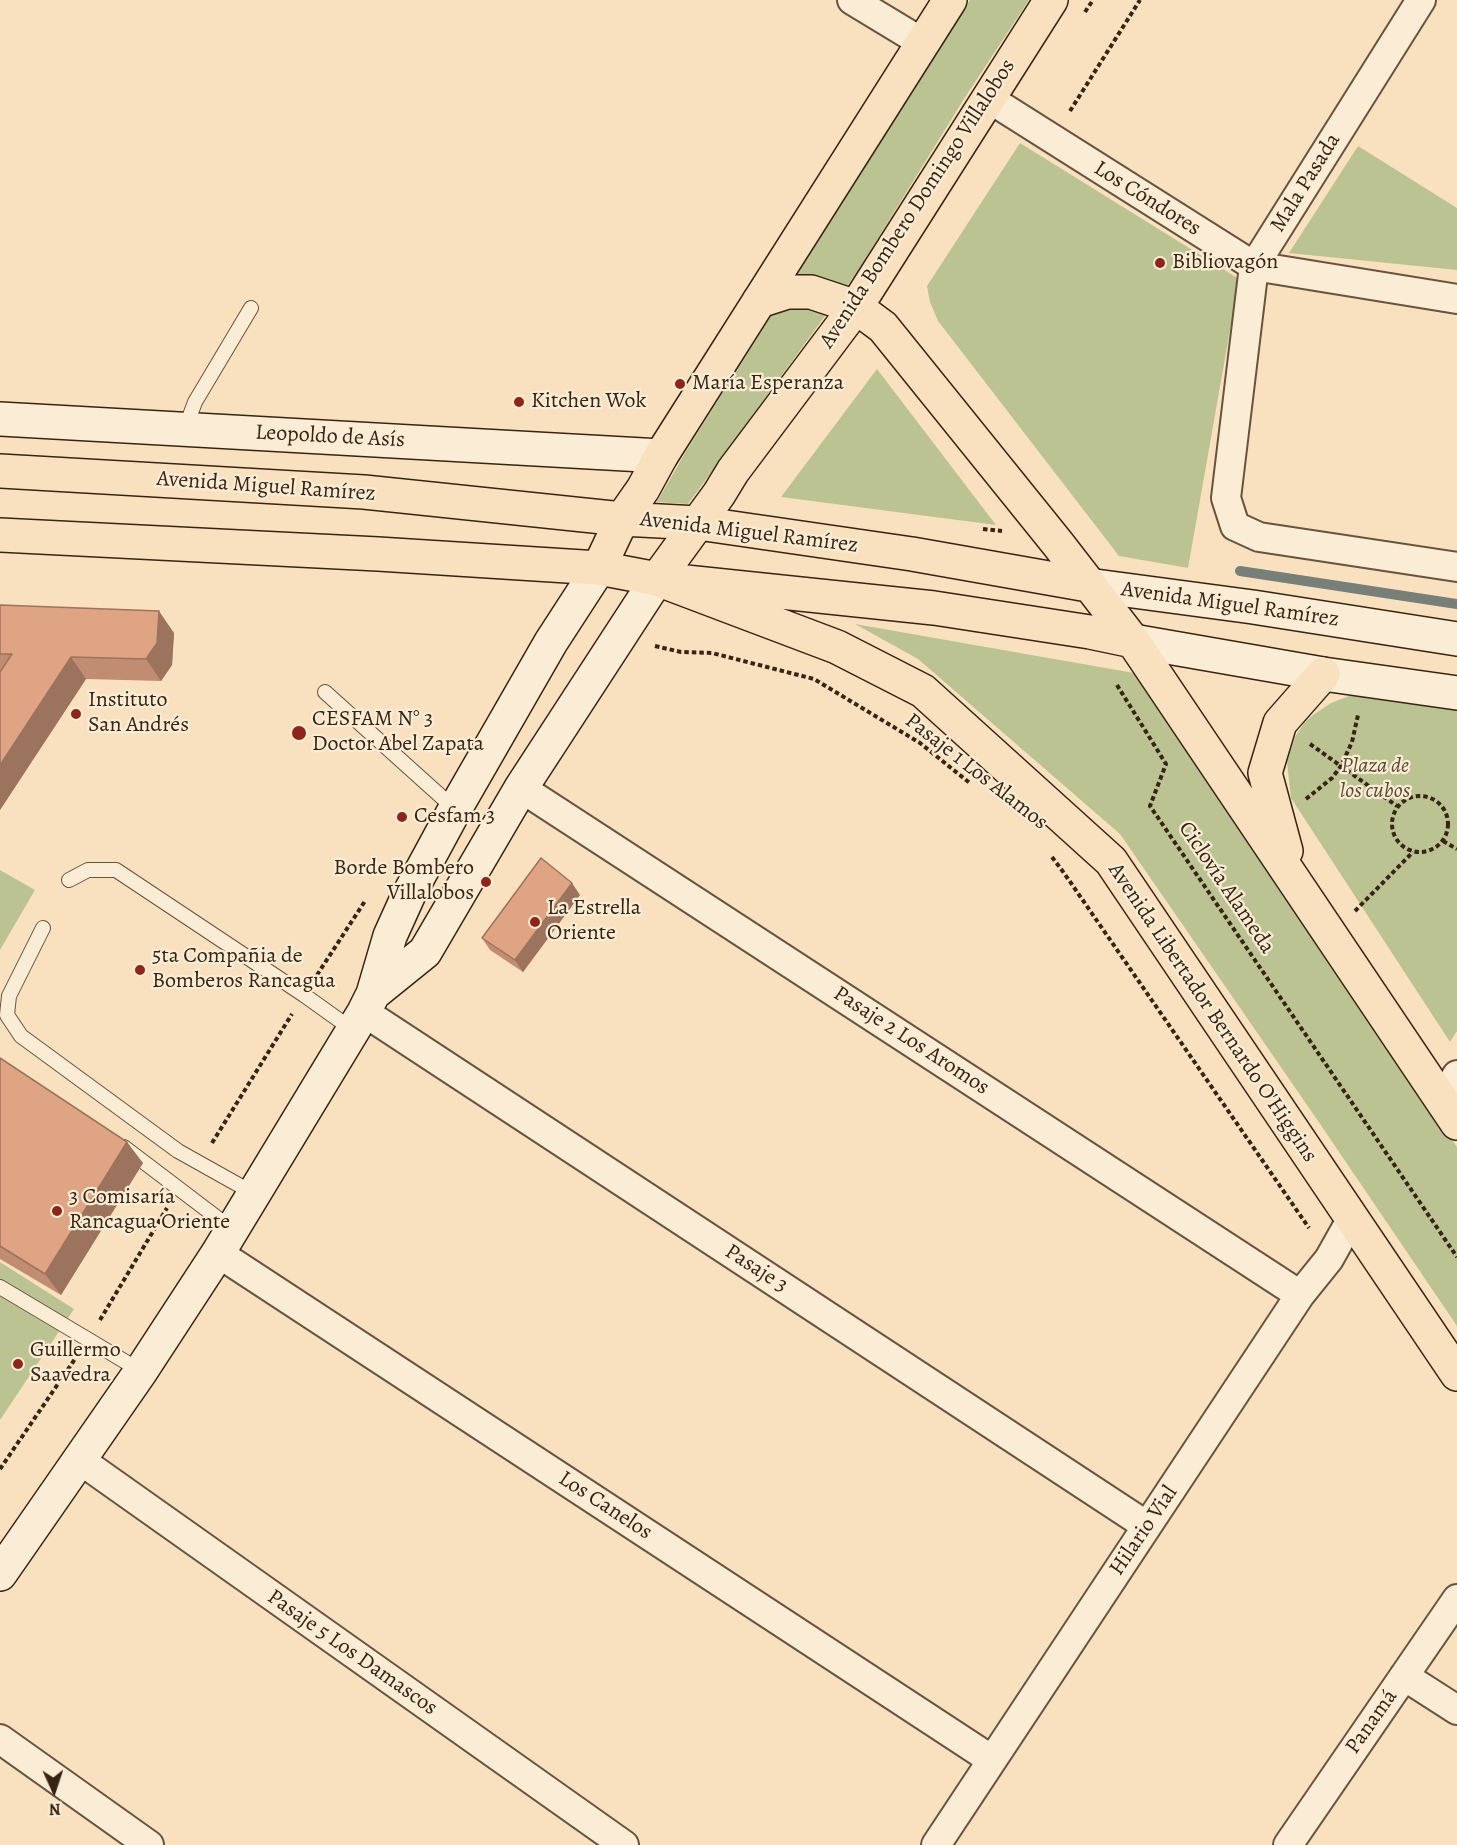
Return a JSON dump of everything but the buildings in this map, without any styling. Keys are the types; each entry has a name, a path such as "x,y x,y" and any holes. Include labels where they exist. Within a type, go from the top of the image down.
{"main road":[{"name":"Avenida Bombero Domingo Villalobos","path":"599,568 622,519 950,0"},
{"name":"Avenida Bombero Domingo Villalobos","path":"657,579 733,471 856,307 1051,0"},
{"path":"759,301 788,292 811,292 856,307 883,327 1133,641 1331,934 1452,1100"},
{"name":"Avenida Miguel Ramírez","path":"0,471 364,492 622,519 698,523 912,554 1088,585"},
{"path":"0,535 378,554 599,568 657,579 933,608 1090,632 1133,641"},
{"name":"Avenida Libertador Bernardo O'Higgins","path":"657,579 837,647 923,691 1111,861 1457,1374"},
{"path":"1292,876 1265,773 1280,723 1323,674"}],"street":[{"path":"852,0 923,43"},
{"name":"Mala Pasada","path":"1421,0 1254,266 1227,498 1235,526 1259,537 1457,567"},
{"name":"Los Cóndores","path":"988,98 1254,266 1457,299"},
{"name":"Leopoldo de Asís","path":"0,419 661,456"},
{"name":"Avenida Bombero Domingo Villalobos","path":"0,1574 81,1460 225,1241 363,1012 390,936 409,894 551,642 599,568"},
{"name":"Avenida Bombero Domingo Villalobos","path":"363,1012 425,952 521,788 657,579"},
{"name":"Avenida Miguel Ramírez","path":"1088,585 1457,639"},
{"path":"1133,641 1323,674 1457,693"},
{"name":"Pasaje 2 Los Aromos","path":"521,788 1300,1295"},
{"name":"Pasaje 3","path":"363,1012 1147,1526"},
{"name":"Hilario Vial","path":"936,1845 1300,1295 1329,1259 1352,1218"},
{"name":"Los Canelos","path":"225,1241 992,1760"},
{"name":"Pasaje 5 Los Damascos","path":"81,1460 624,1845"},
{"name":"Panamá","path":"1288,1845 1457,1599"},
{"path":"1404,1676 1457,1710"},
{"path":"0,1739 149,1845"}],"lane":[{"path":"185,429 195,402 251,308"},
{"path":"325,692 455,809"},
{"path":"69,880 88,870 116,870 304,995 363,1012"},
{"path":"43,928 9,996 7,1015 21,1036 178,1151 253,1193"},
{"path":"116,1141 179,1188 225,1241"},
{"path":"0,1287 141,1371"}],"path":[{"path":"1052,139 1140,0"},
{"name":"Pasaje 1 Los Alamos","path":"623,629 657,647 681,652 712,653 814,680 920,743 973,786"},
{"path":"1277,816 1320,789 1341,766 1357,726 1355,678"},
{"name":"Ciclovía Alameda","path":"1116,683 1166,764 1150,806 1457,1257"},
{"path":"1280,723 1397,806"},
{"path":"1416,796 1428,796 1438,801 1445,809 1449,820 1448,831 1443,841 1435,849 1425,852 1413,852 1403,847 1396,839 1392,828 1397,806 1406,799 1416,796"},
{"path":"1443,841 1457,849"},
{"path":"1331,934 1413,852"},
{"name":"Pasaje 1 Los Alamos","path":"1050,855 1329,1259"},
{"path":"199,1163 367,898"},
{"path":"0,1469 88,1340 179,1188"}],"green space":[{"path":"970,0 1029,0 964,99 857,272 688,504 657,502 685,453"},
{"path":"1020,143 1239,279 1188,568 1119,556 938,321 930,302 927,286"},
{"path":"1358,146 1457,208 1457,270 1289,253"},
{"path":"877,369 996,525 781,497"},
{"path":"855,624 1134,673 1457,1147 1457,1326 1120,834 918,659"},
{"name":"Plaza de los cubos","path":"1349,696 1364,696 1457,710 1457,1031 1450,1042 1291,798 1287,762 1295,737 1313,715 1331,703"},
{"path":"0,870 35,890 0,950"},
{"name":"Guillermo Saavedra","path":"0,1262 74,1309 0,1420"}],"waterway":[{"path":"1240,571 1457,604"}],"place":[{"name":"Bibliovagón","path":"1160,263"},
{"name":"María Esperanza","path":"680,384"},
{"name":"Kitchen Wok","path":"519,402"},
{"name":"Instituto San Andrés","path":"76,714"},
{"name":"CESFAM N° 3 Doctor Abel Zapata","path":"299,733"},
{"name":"Cesfam 3","path":"402,817"},
{"name":"Borde Bombero Villalobos","path":"486,882"},
{"name":"La Estrella Oriente","path":"535,922"},
{"name":"5ta Compañia de Bomberos Rancagua","path":"140,970"},
{"name":"3 Comisaría Rancagua Oriente","path":"57,1211"},
{"name":"Guillermo Saavedra","path":"18,1364"}]}
